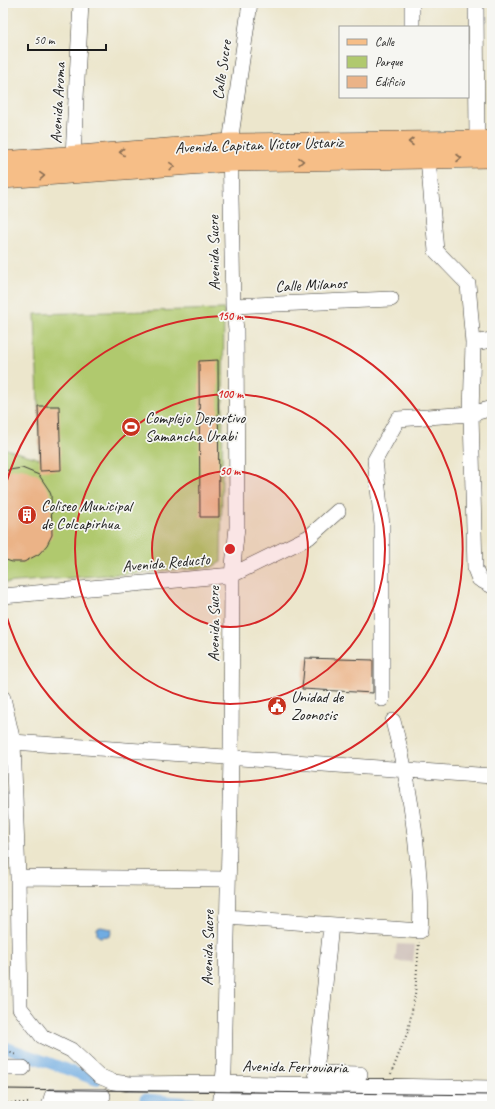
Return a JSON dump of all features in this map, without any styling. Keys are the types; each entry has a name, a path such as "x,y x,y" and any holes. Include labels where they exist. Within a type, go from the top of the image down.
{"main road":[{"name":"Avenida Capitan Víctor Ustariz","path":"3,161 230,143 485,141"},
{"name":"Avenida Capitan Víctor Ustariz","path":"3,179 231,162 492,158"}],"street":[{"name":"Avenida Aroma","path":"73,156 82,3"},
{"name":"Calle Sucre","path":"230,143 250,3"},
{"path":"412,3 412,26"},
{"path":"476,3 485,141"},
{"name":"Avenida Sucre","path":"221,1103 224,1084 226,917 231,758 232,575 237,527 236,329 233,306 230,143"},
{"path":"428,158 436,251 468,284 473,343 471,414 475,569 479,579 492,586"},
{"name":"Calle Milanos","path":"233,306 391,299"},
{"path":"473,343 492,340"},
{"path":"382,699 382,525 375,460 398,419 471,414 492,408"},
{"name":"Avenida Reducto","path":"3,596 232,575 309,537 338,511"},
{"path":"4,702 13,742 18,877 227,879"},
{"path":"226,917 420,931 422,912 415,830 406,769 393,721"},
{"path":"13,742 492,776"},
{"name":"Avenida Ferroviaria","path":"18,877 20,1008 42,1036 71,1050 99,1076 113,1082 130,1084 492,1088"},
{"path":"330,925 316,1074 360,1074"},
{"path":"3,1068 23,1068"},
{"path":"49,1106 52,1096 103,1096"},
{"name":"Avenida Ferroviaria","path":"221,1103 492,1100"}],"path":[{"path":"389,1087 391,1075 408,1031 415,995 420,931"},
{"path":"3,1103 28,1102 27,1106"}],"shaded area":[{"path":"397,944 415,945 413,962 395,961"}],"green space":[{"name":"Complejo Deportivo Samancha Urabi","path":"224,309 221,562 212,567 3,583 3,448 40,459 35,314"}],"water":[{"path":"101,927 112,929 110,936 100,937 97,935 97,928"}],"building":[{"path":"218,360 219,517 200,517 199,361"},
{"path":"38,406 59,406 61,470 40,471"},
{"name":"Coliseo Municipal de Colcapirhua","path":"22,468 39,475 49,490 51,495 52,535 47,545 39,554 24,562 12,562 3,559 3,471"},
{"path":"305,658 373,660 373,693 302,689"}],"waterway":[{"path":"3,1046 96,1080"},
{"path":"145,1099 211,1105"}],"tram line":[{"path":"3,1089 492,1095"}],"place":[{"name":"Complejo Deportivo Samancha Urabi","path":"131,427"},
{"name":"Coliseo Municipal de Colcapirhua","path":"27,515"},
{"name":"Unidad de Zoonosis","path":"277,706"}]}
